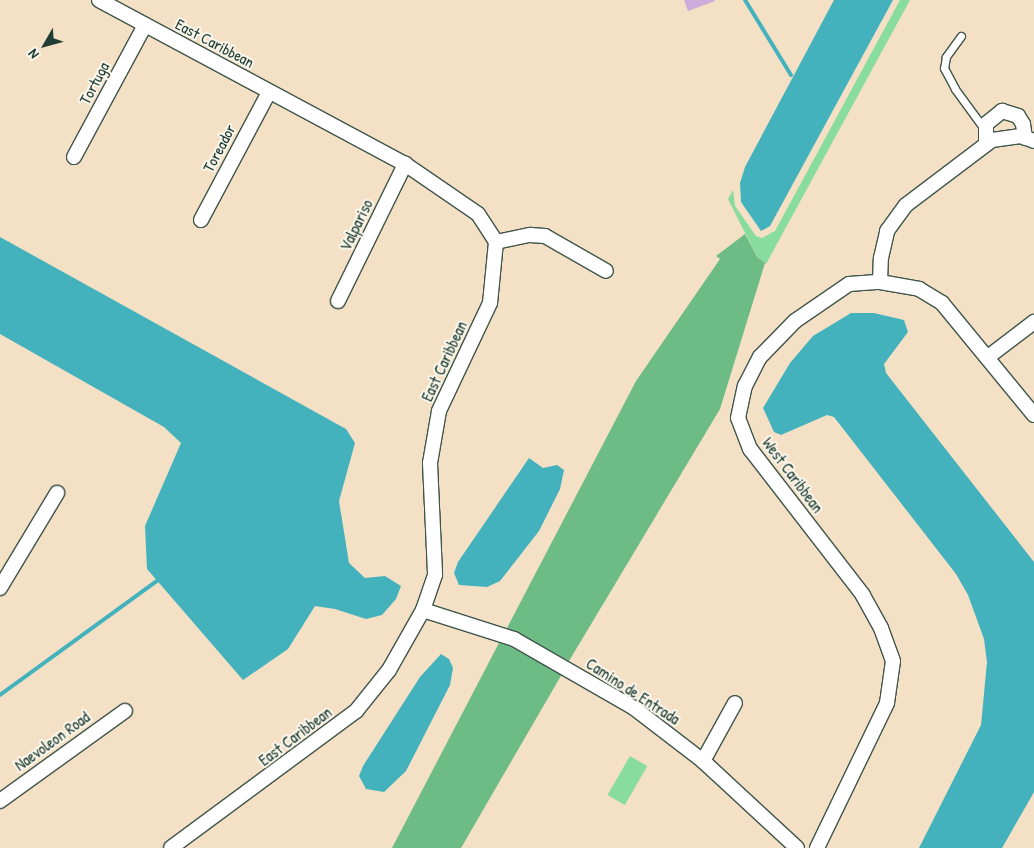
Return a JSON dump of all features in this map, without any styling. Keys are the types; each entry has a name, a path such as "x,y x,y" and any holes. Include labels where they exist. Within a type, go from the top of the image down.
{"street":[{"name":"East Caribbean","path":"100,0 405,164 478,214 496,242 490,303 440,411 430,463 435,575 423,610 389,670 356,711 171,848"},
{"name":"Tortuga","path":"74,157 145,25"},
{"name":"Toreador","path":"201,220 269,92"},
{"path":"880,282 883,243 899,214 985,137 993,117 1002,111 1011,112 1023,124 1030,140"},
{"path":"985,137 1030,140"},
{"name":"Valpariso","path":"338,301 405,164"},
{"path":"496,242 530,235 545,236 606,271"},
{"name":"West Caribbean","path":"817,848 887,703 893,661 881,628 863,596 750,449 738,418 745,386 760,357 795,321 849,284 880,282 930,294 956,316 1034,415"},
{"path":"988,357 1034,322"},
{"path":"0,588 57,493"},
{"name":"Camino de Entrada","path":"423,610 498,632 535,650 634,708 703,761 796,848"},
{"path":"703,761 735,703"},
{"name":"Naevoleon Road","path":"0,801 125,711"}],"lane":[{"path":"961,36 950,51 944,68 985,137"}],"green space":[{"path":"900,0 910,0 766,264 757,257 728,199 733,190 735,206 756,236 762,238 775,231"},
{"path":"745,234 757,257 765,263 720,409 569,661 507,628 636,381 720,259 716,256"},
{"path":"500,641 562,674 461,848 392,848"},
{"path":"630,756 647,766 625,805 608,795"}],"water":[{"path":"834,0 893,0 770,226 761,231 741,202 740,183 745,167"},
{"path":"0,237 346,429 355,443 339,501 349,563 365,578 385,576 401,586 396,599 382,615 366,619 335,609 315,606 288,649 243,680 147,569 145,526 181,443 164,427 0,334"},
{"path":"851,313 874,313 904,320 908,332 884,364 886,373 1034,562 1034,792 1002,848 919,848 981,725 987,662 984,639 968,595 956,574 834,417 827,415 781,435 774,432 763,408 790,363 813,336"},
{"path":"529,458 543,468 557,465 564,470 560,489 539,531 500,581 487,587 459,585 454,573 458,562"},
{"path":"441,654 449,659 453,668 450,685 406,771 384,792 366,789 359,776 363,766 420,677"}],"building":[{"path":"684,0 714,0 715,1 688,11"}],"waterway":[{"path":"745,0 791,75"},
{"path":"0,695 157,581"}]}
